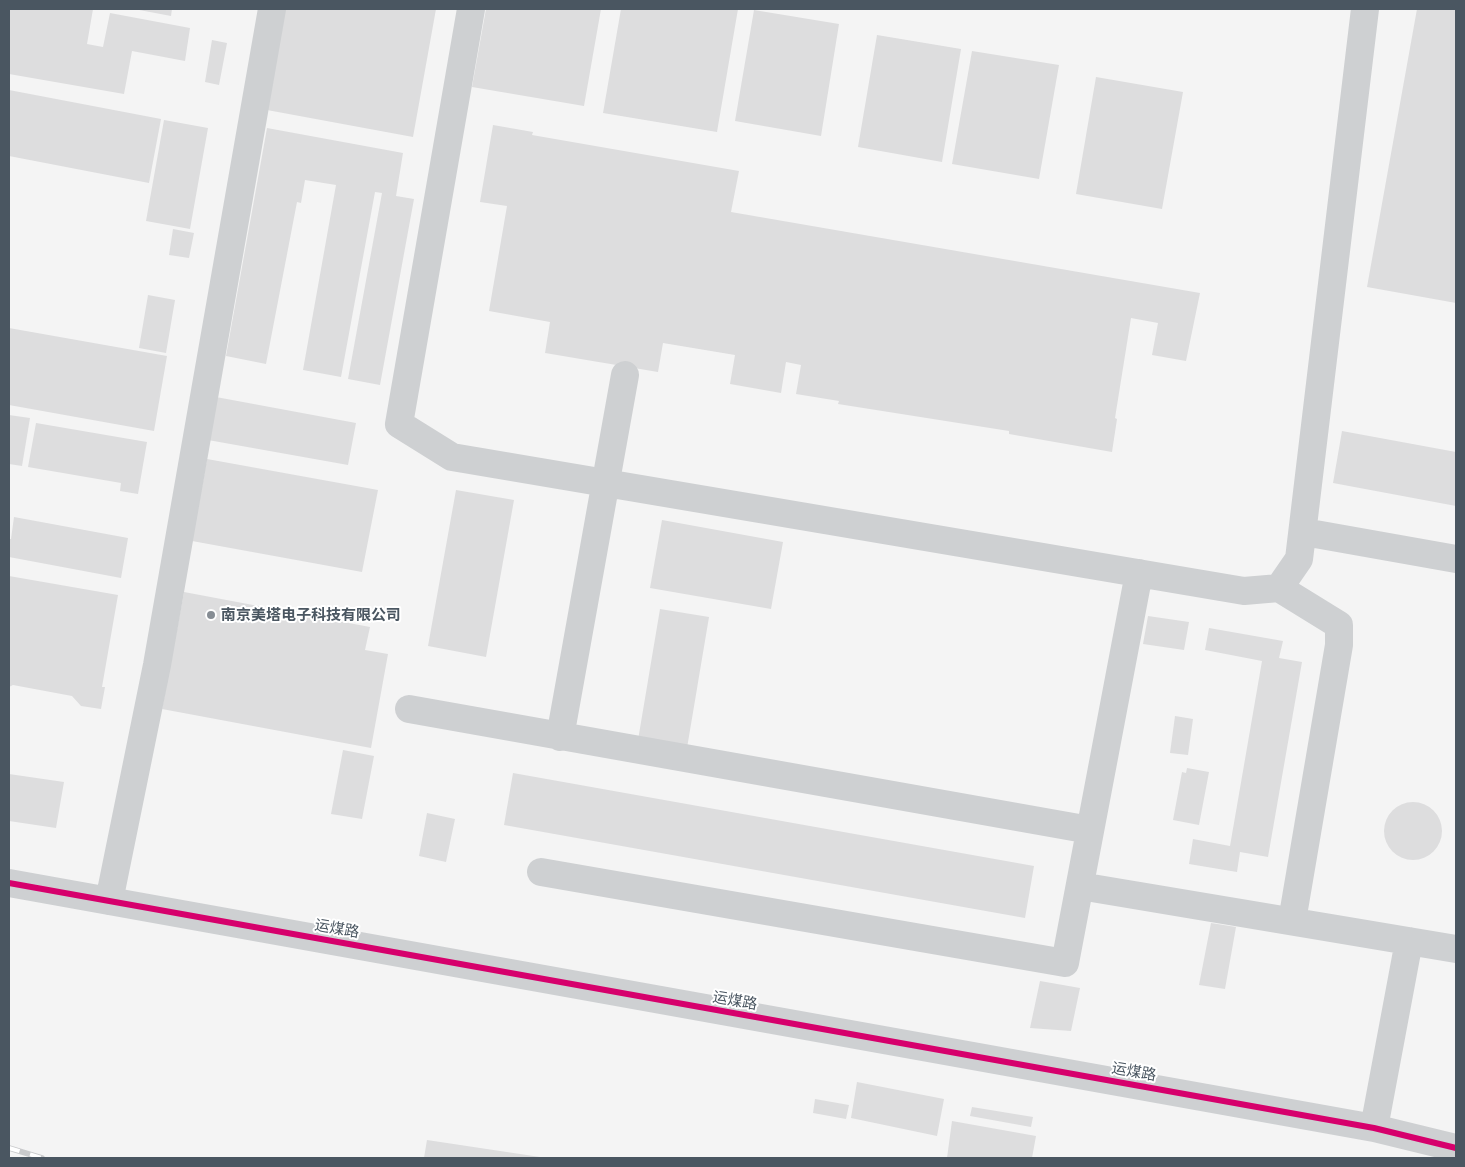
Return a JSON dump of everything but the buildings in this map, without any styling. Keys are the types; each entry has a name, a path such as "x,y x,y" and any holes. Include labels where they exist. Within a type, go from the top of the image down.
{"street":[{"path":"109,901 157,665 272,9"},
{"path":"471,9 399,424 452,457 1244,590 1279,588 1339,625 1339,645 1292,921"},
{"path":"1279,588 1299,560 1304,532 1365,9"},
{"path":"560,737 625,375"},
{"path":"1304,532 1456,559"},
{"path":"541,872 1065,963 1139,573"},
{"path":"409,709 1090,830"},
{"name":"运煤路","path":"9,883 1374,1128 1456,1148"},
{"path":"1080,886 1456,949"},
{"path":"1374,1128 1409,941"}],"railway":[{"path":"9,1148 42,1158"}],"cycle path":[{"path":"9,883 1374,1128 1456,1148"}],"place":[{"name":"南京美塔电子科技有限公司","path":"211,615"}]}
